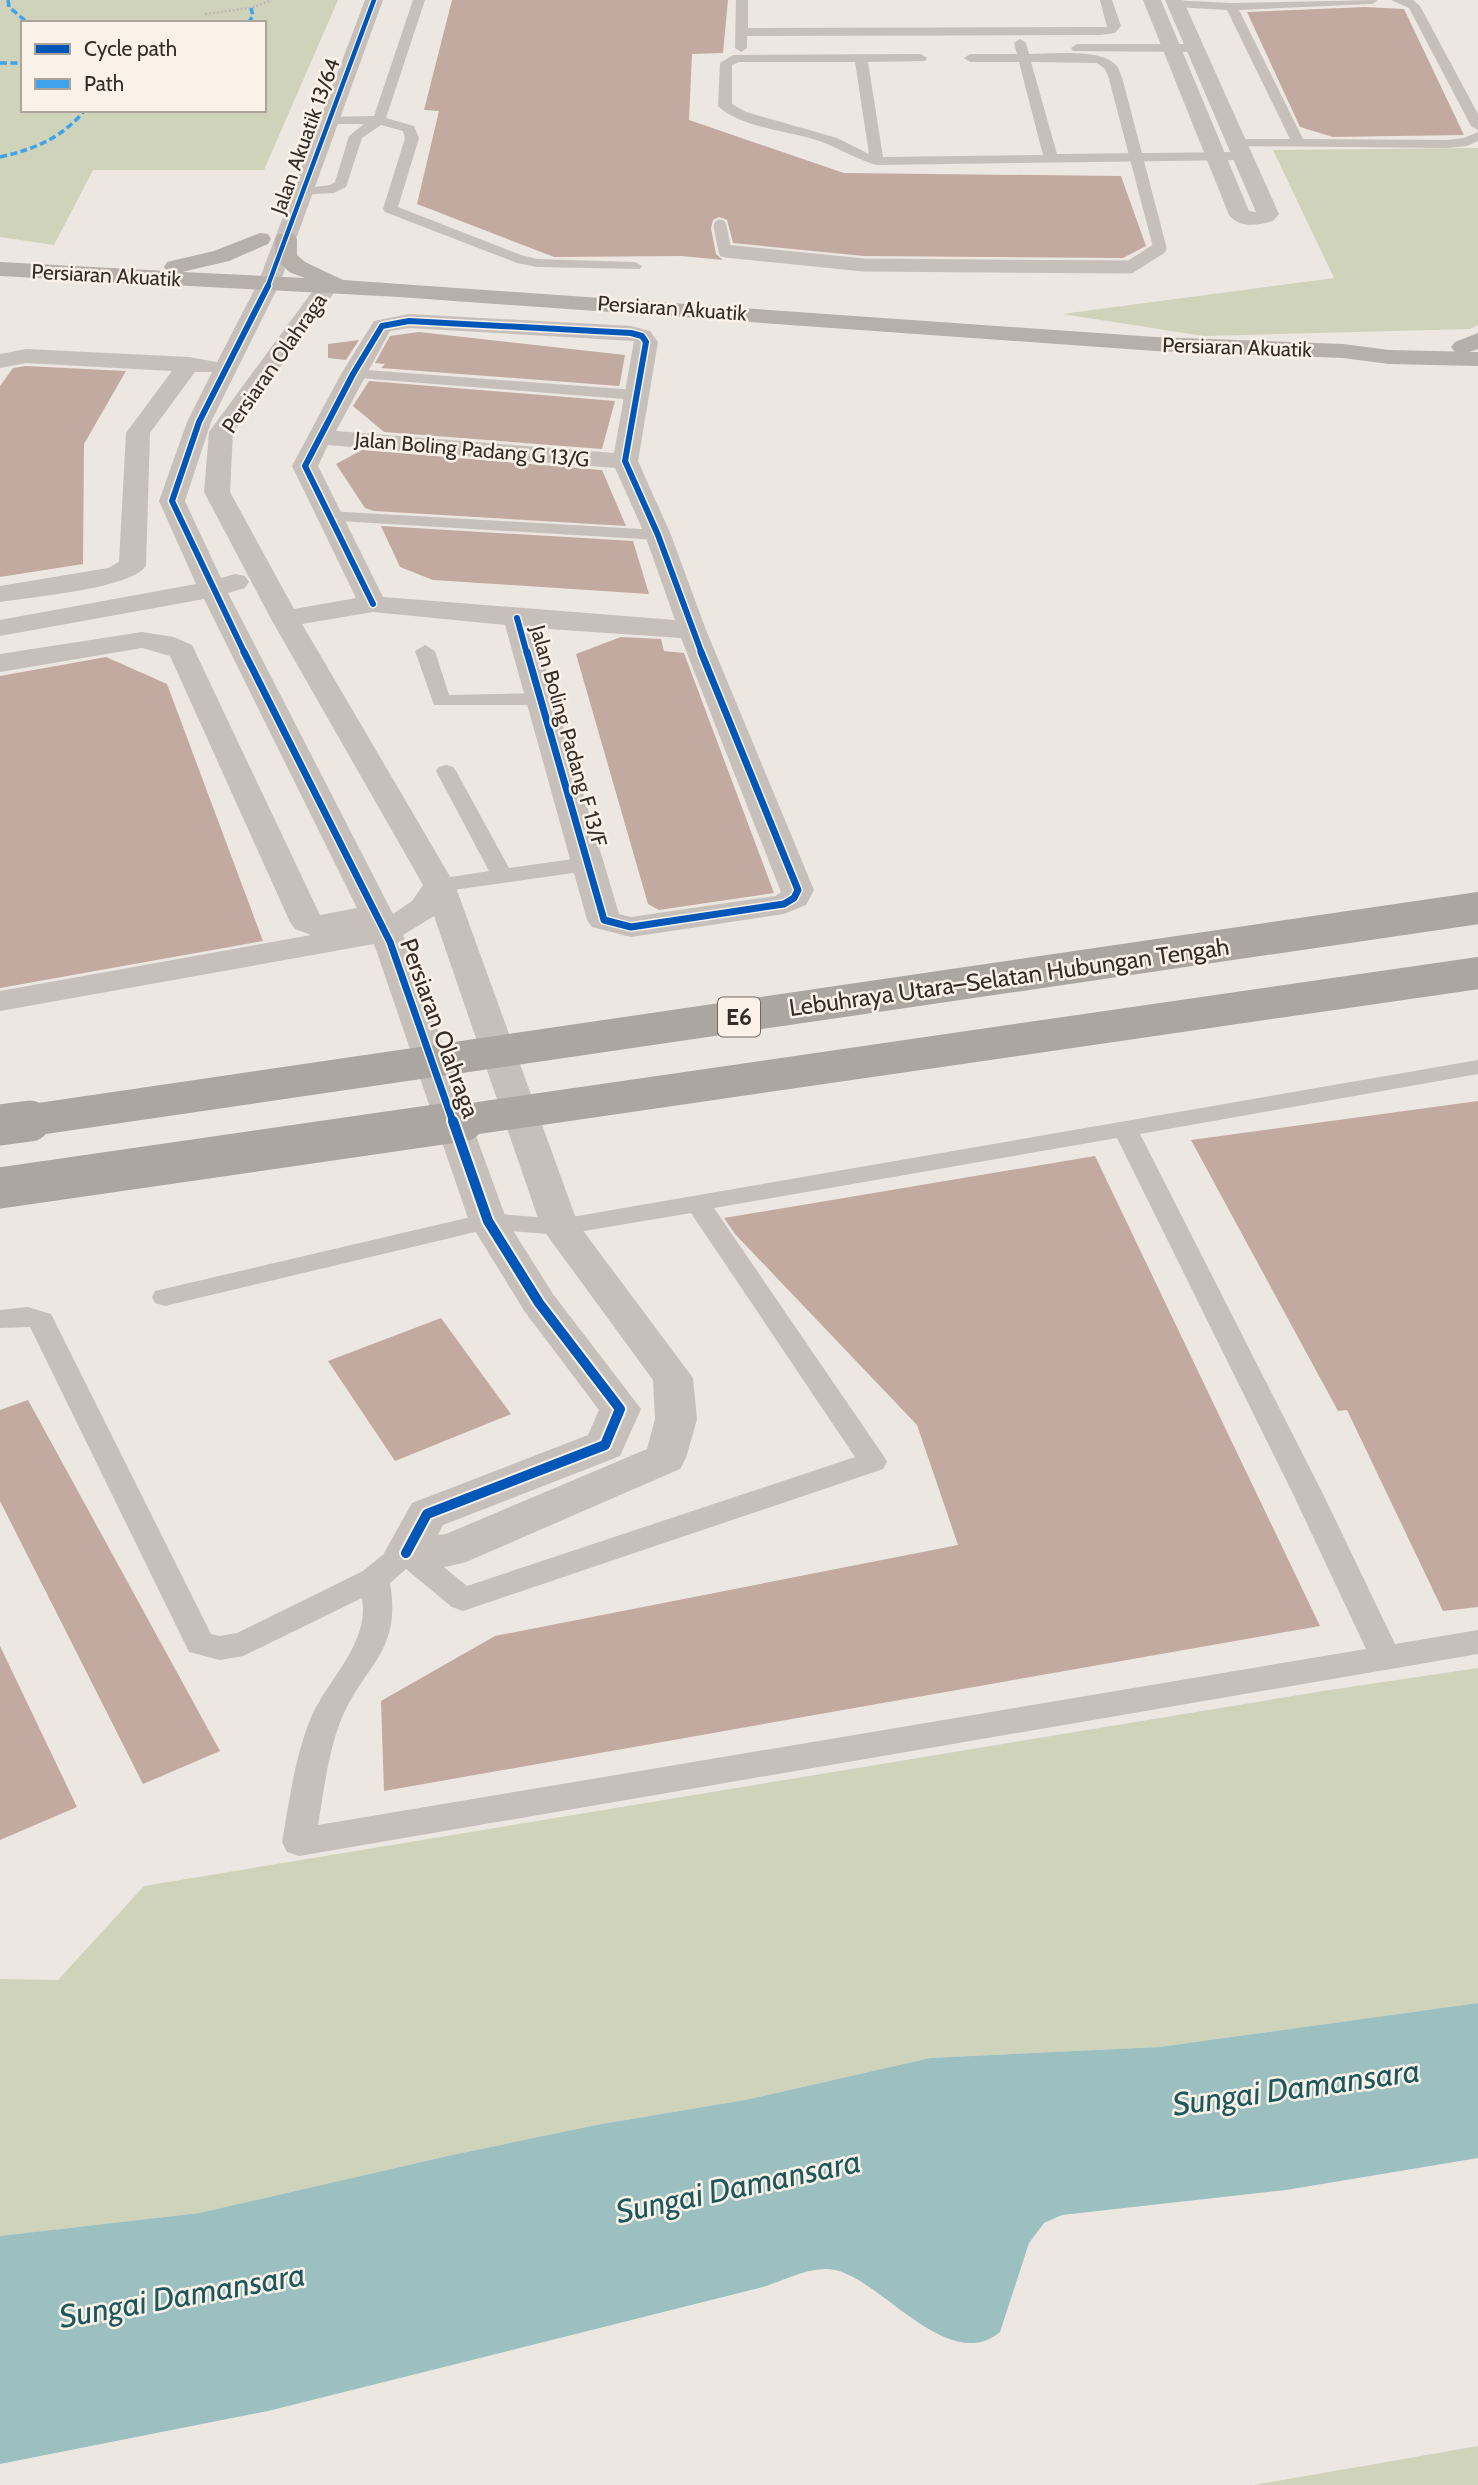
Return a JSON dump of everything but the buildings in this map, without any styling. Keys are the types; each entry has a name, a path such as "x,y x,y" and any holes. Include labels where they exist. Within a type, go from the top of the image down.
{"highway":[{"name":"Lebuhraya Utara–Selatan Hubungan Tengah","path":"0,1125 1478,908"},
{"path":"0,1188 1478,973"}],"street":[{"name":"Jalan Akuatik 13/64","path":"256,290 286,239 374,0"},
{"path":"1152,0 1240,215 1254,219 1266,218 1268,214 1175,1"},
{"name":"Jalan Akuatik 13/64","path":"123,276 221,256 262,233 256,290"},
{"path":"286,239 286,257 297,267 339,287"},
{"name":"Persiaran Akuatik","path":"0,269 123,276 149,284 226,291 339,287 399,290 1155,344 1343,351 1390,357 1475,352"},
{"name":"Persiaran Olahraga","path":"339,287 312,309 221,432 217,492 285,619 439,885 560,1227 673,1378 676,1419 665,1458 451,1550 406,1553"},
{"name":"Persiaran Olahraga","path":"256,290 228,367 198,422 172,501 171,548 209,582 390,942 488,1221 539,1303 620,1409 605,1444 427,1514 406,1553"},
{"path":"312,309 399,290"},
{"path":"285,619 373,604 517,618 692,630 658,535 625,461 646,342 642,336 631,333 409,321 382,326 353,374 305,466 373,604"},
{"path":"0,361 26,356 228,367"},
{"path":"0,594 116,575 132,566 138,433 189,365"},
{"name":"Jalan Boling Padang G 13/G","path":"319,437 625,461"},
{"path":"123,589 171,548"},
{"path":"0,628 209,582 261,574"},
{"path":"0,610 123,589 209,582"},
{"name":"Jalan Boling Padang F 13/F","path":"517,618 604,920 631,927 784,904 794,898 798,890 692,630"},
{"path":"0,663 142,640 164,643 182,651 307,922 315,926 380,923"},
{"path":"0,1001 380,923 425,909 434,899 439,885"}],"lane":[{"path":"303,192 334,189 341,184 356,136 379,120 419,0"},
{"path":"742,0 741,53 726,64 725,106 729,110 832,141 857,155 877,161 1214,156 1239,149 1298,142 1447,144 1467,142 1478,136"},
{"path":"970,58 1020,45 1111,30 1115,26 1106,0"},
{"path":"1175,1 1231,7 1372,0"},
{"path":"1397,0 1414,6 1478,126"},
{"path":"1231,7 1298,142"},
{"path":"720,226 725,251 864,265 1130,267 1160,248 1116,80 1111,66 1100,60 1020,45 743,32"},
{"path":"932,48 893,45 1193,45"},
{"path":"957,48 1020,45"},
{"path":"1020,45 1051,158"},
{"path":"737,58 921,58"},
{"path":"861,58 877,161"},
{"path":"330,120 379,120 409,129 412,138 390,209 517,259 537,263 635,266"},
{"path":"353,374 636,395"},
{"path":"328,516 658,535"},
{"path":"425,651 441,701 540,699"},
{"path":"446,771 501,874"},
{"path":"439,885 501,874 587,864"},
{"path":"165,1297 488,1221 560,1227 699,1205 1478,1067"},
{"path":"1126,1130 1308,1494 1385,1656"},
{"path":"0,1319 28,1316 41,1321 200,1644 220,1648 243,1644 373,1579 406,1553 463,1599 873,1462 699,1205"},
{"path":"373,1579 380,1611 378,1629 368,1654 327,1716 318,1741 299,1842 1478,1642"}],"path":[{"path":"205,14 251,8 272,0"}],"green space":[{"path":"0,0 338,0 264,170 93,170 54,245 0,237"},
{"path":"1478,148 1478,325 1470,329 1204,336 1062,314 1334,278 1273,150"},
{"path":"1478,1668 1478,2003 1159,2047 930,2058 745,2100 596,2125 452,2155 199,2213 0,2236 0,1979 58,1980 144,1886 1323,1691"},
{"path":"1478,2446 1478,2485 1254,2485"}],"water":[{"name":"Sungai Damansara","path":"1478,2003 1478,2158 1286,2190 1062,2215 1044,2223 1029,2243 1000,2332 980,2342 959,2342 938,2334 853,2277 835,2270 817,2270 763,2287 268,2411 0,2464 0,2236 199,2213 452,2155 596,2125 745,2100 930,2058 1159,2047"}],"marked path":[{"path":"8,0 9,7 26,21"},
{"path":"249,21 253,16 251,8"},
{"path":"0,63 21,63"},
{"path":"0,157 26,151 58,137 83,112"}],"cycle path":[{"path":"374,0 269,283 199,422 172,501 205,574 390,942 488,1221 539,1303 620,1409 605,1445 427,1514 406,1553"},
{"path":"373,604 305,466 353,374 382,326 409,321 631,333 642,336 646,342 625,461 658,535 692,630 798,890 794,898 784,904 631,927 604,920 517,618"}]}
